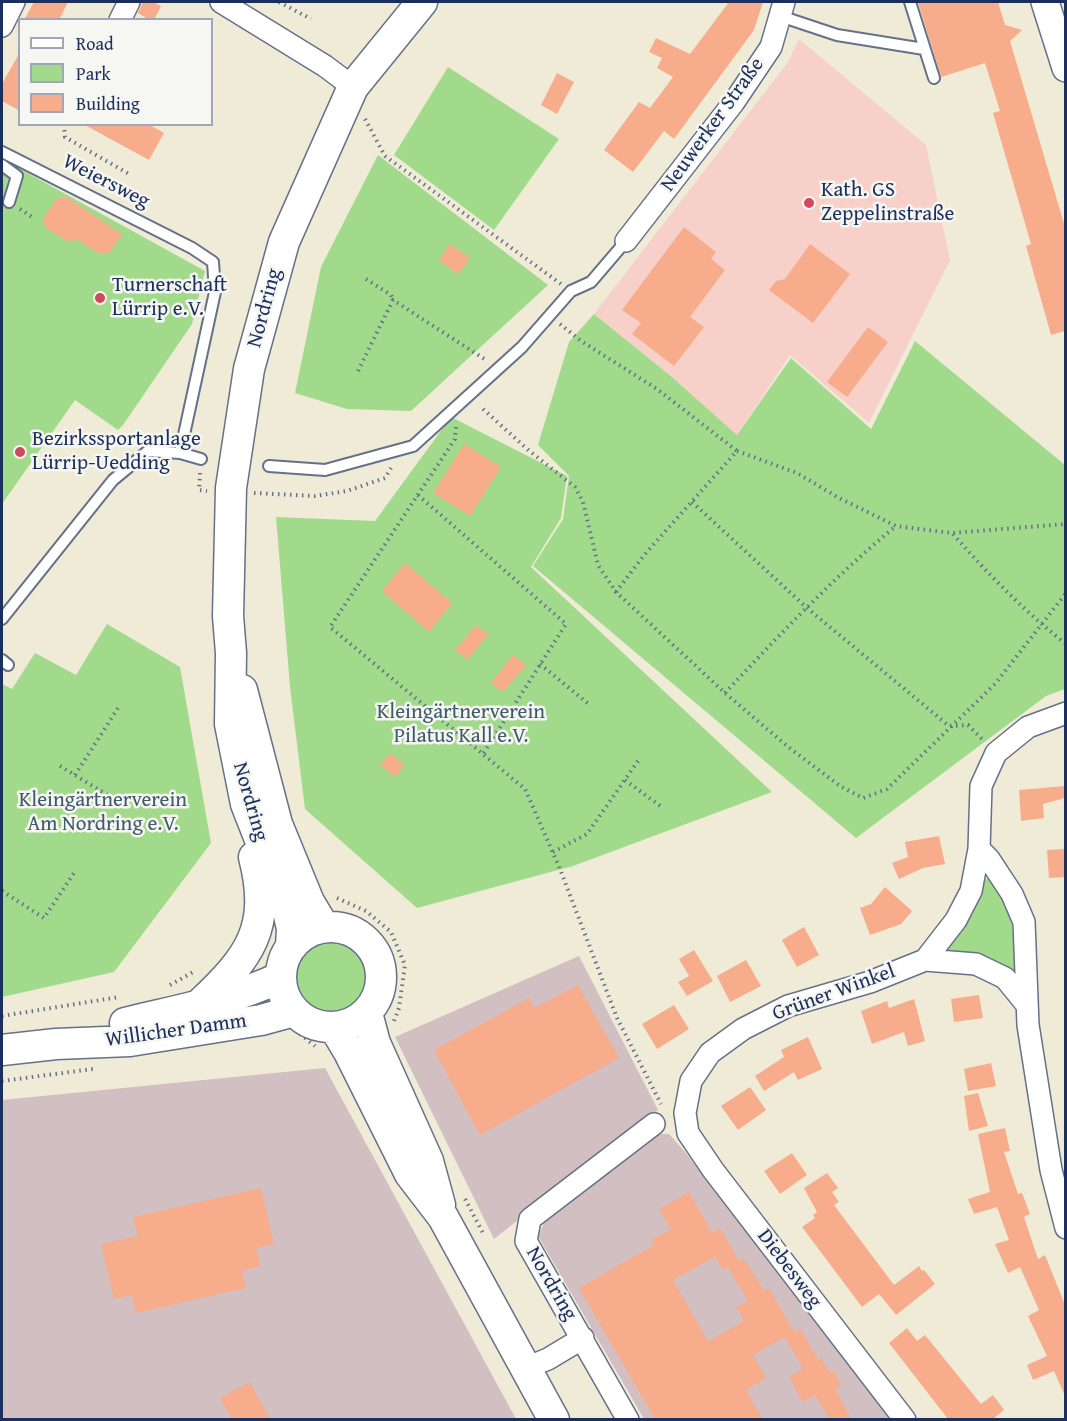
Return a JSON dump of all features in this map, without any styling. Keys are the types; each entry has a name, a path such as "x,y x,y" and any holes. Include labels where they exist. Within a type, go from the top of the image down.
{"main road":[{"name":"Nordring","path":"291,946 292,929 288,911 246,804 230,724 231,653 228,616 231,488 249,369 284,242 353,87 422,2"},
{"name":"Nordring","path":"231,653 277,824 309,902 324,927"},
{"path":"198,1006 244,957 253,941 258,925 261,892 246,804"},
{"path":"325,1037 367,1013 376,1000 381,985 381,970 377,954 354,932 339,927 324,927 311,931 291,946 284,961 281,977 293,1022 306,1020 319,1026 325,1037 349,1052 410,1174 443,1217 554,1419"},
{"name":"Willicher Damm","path":"56,1044 125,1023 253,990 281,977"},
{"path":"367,1013 375,1043 428,1161 443,1217"},
{"name":"Willicher Damm","path":"2,1050 56,1044 130,1041 261,1020 293,1022"}],"street":[{"path":"221,2 324,66 353,87"},
{"path":"1045,2 1065,68"},
{"name":"Neuwerker Straße","path":"626,241 734,102 771,46 782,9"},
{"path":"925,960 956,920 971,891 979,849 981,786 996,753 1028,727 1065,713"},
{"path":"979,849 989,859 1012,894 1024,922 1027,1005 1051,1170 1065,1228"},
{"name":"Grüner Winkel","path":"685,1113 691,1081 710,1053 743,1029 788,1006 870,982 925,960 976,964 1005,978 1027,1005"},
{"name":"Diebesweg","path":"685,1113 688,1133 713,1170 904,1419"},
{"name":"Nordring","path":"628,1419 526,1241 530,1219 658,1115"},
{"path":"526,1368 548,1359 583,1338"}],"lane":[{"path":"910,2 934,78"},
{"path":"782,9 837,35 924,50"},
{"name":"Weiersweg","path":"2,152 192,248 213,262 215,292 180,453"},
{"path":"2,165 18,176 9,202"},
{"path":"269,466 325,470 413,446 522,347 570,291 591,282 626,241"},
{"path":"2,619 113,480 148,452 180,453 201,459"}],"path":[{"path":"279,2 311,19"},
{"path":"364,118 385,156 570,291"},
{"path":"64,126 64,137 129,174"},
{"path":"366,279 391,295 393,300 499,369"},
{"path":"358,370 393,300"},
{"path":"550,315 581,341 657,390 737,451 797,473 839,498 896,526 952,533 1065,524"},
{"path":"459,405 455,439 330,627 525,789 553,852 617,1018 658,1115"},
{"path":"483,409 526,449 575,487 583,502 598,566 616,592 725,693 787,746 840,786 863,798 887,789 994,684 1065,593"},
{"path":"252,493 315,496 347,491 385,478 397,450"},
{"path":"616,592 645,554 737,451"},
{"path":"201,459 199,490 208,492"},
{"path":"418,495 566,624 483,754"},
{"path":"692,502 807,608 949,726 968,725 996,753"},
{"path":"725,693 807,608 870,547 896,526"},
{"path":"952,533 999,586 1065,644"},
{"path":"540,664 591,706"},
{"path":"75,775 120,705"},
{"path":"553,852 587,834 638,761"},
{"path":"60,765 124,805"},
{"path":"625,780 663,808"},
{"path":"2,891 44,918 76,870"},
{"path":"331,896 366,911 391,932 405,965 399,1008 392,1028"},
{"path":"160,989 179,982 203,967"},
{"path":"2,1016 128,996"},
{"path":"293,1022 301,1035 325,1037"}],"shaded area":[{"name":"Kath. GS Zeppelinstraße","path":"799,39 926,145 950,260 869,423 790,355 737,435 672,377 594,314 788,62"},
{"path":"579,956 658,1110 494,1239 395,1037"},
{"path":"325,1068 516,1419 2,1420 2,1100"},
{"path":"660,1134 669,1134 685,1152 890,1419 644,1419 538,1236 545,1221"}],"green space":[{"path":"448,67 559,139 494,230 394,155"},
{"path":"378,155 548,285 411,411 347,409 295,393 321,267"},
{"name":"Turnerschaft Lürrip e.V.","path":"2,159 205,271 192,324 123,425 118,430 75,400 2,504"},
{"path":"594,314 672,377 737,435 791,358 871,429 915,341 1065,465 1065,689 1046,696 856,838 533,566 563,519 569,476 538,445 569,342"},
{"name":"Kleingärtnerverein Pilatus Kall e.V.","path":"451,417 567,476 561,518 531,567 772,792 573,866 417,908 305,809 290,687 276,517 375,521"},
{"name":"Kleingärtnerverein Am Nordring e.V.","path":"107,624 180,667 211,843 114,972 2,997 2,684 12,689 35,653 76,675"},
{"path":"989,878 1011,915 1016,967 1013,972 947,953 944,946 972,915 983,880"},
{"path":"331,942 344,945 356,952 363,964 366,977 363,990 356,1002 344,1009 331,1012 318,1009 306,1002 299,990 296,977 299,964 306,952 318,945"}],"building":[{"path":"34,2 68,2 60,18 25,18"},
{"path":"143,2 153,2 161,6 155,18 146,18 138,13"},
{"path":"729,2 763,2 754,30 674,139 664,131 633,172 604,150 639,102 650,108 673,77 657,68 662,58 649,52 656,38 690,54"},
{"path":"918,2 998,2 1005,25 1022,30 1010,41 1065,227 1065,331 1051,335 1026,246 1031,244 993,113 1000,111 985,63 941,77"},
{"path":"18,56 18,110 2,101 2,84"},
{"path":"557,73 574,82 557,114 541,105"},
{"path":"87,126 152,126 164,133 149,160"},
{"path":"65,196 122,234 110,252 99,254 77,239 75,242 70,239 68,242 45,227 43,218 57,198"},
{"path":"684,227 716,252 711,259 725,270 690,317 704,327 674,366 632,334 641,323 622,310"},
{"path":"450,244 470,258 459,274 439,261"},
{"path":"810,244 850,274 813,323 769,290 776,281 785,279"},
{"path":"868,327 888,342 847,397 827,382"},
{"path":"464,444 501,467 470,516 433,493"},
{"path":"405,563 452,603 429,632 382,591"},
{"path":"476,625 488,635 467,660 455,650"},
{"path":"513,655 526,665 503,692 491,683"},
{"path":"390,753 404,765 395,777 380,765"},
{"path":"1065,786 1065,798 1043,804 1044,818 1021,821 1019,790"},
{"path":"939,836 945,864 923,868 899,879 892,863 908,857 905,842"},
{"path":"1065,849 1065,877 1049,878 1047,850"},
{"path":"885,887 912,911 901,924 870,935 860,908 871,904"},
{"path":"804,927 819,955 797,967 782,940"},
{"path":"694,950 713,981 687,996 678,982 689,976 679,959"},
{"path":"746,960 761,986 730,1002 717,976"},
{"path":"578,985 619,1058 480,1135 434,1050 529,998 535,1008"},
{"path":"979,995 983,1018 954,1022 951,999"},
{"path":"914,999 925,1041 908,1046 904,1032 872,1044 861,1011 887,1001 889,1008"},
{"path":"674,1005 689,1029 657,1049 642,1024"},
{"path":"808,1037 822,1069 798,1080 794,1072 764,1091 755,1076 784,1057 781,1050"},
{"path":"991,1063 996,1086 968,1091 964,1069"},
{"path":"750,1087 766,1110 738,1130 721,1106"},
{"path":"978,1093 988,1126 969,1131 964,1096"},
{"path":"1005,1128 1010,1151 1004,1152 1018,1194 1022,1193 1030,1214 1024,1217 1038,1259 1045,1255 1065,1305 1065,1396 1054,1371 1033,1380 1027,1365 1047,1356 1028,1316 1039,1310 1020,1267 1008,1273 995,1244 1009,1240 997,1207 974,1214 968,1199 990,1192 978,1134"},
{"path":"792,1153 807,1175 780,1194 764,1171"},
{"path":"827,1173 838,1188 832,1192 839,1202 834,1205 894,1285 919,1266 935,1284 896,1315 879,1294 862,1307 802,1227 815,1218 813,1215 817,1212 804,1188"},
{"path":"261,1188 274,1244 256,1248 260,1266 242,1271 246,1288 136,1313 132,1295 114,1299 101,1244 138,1236 133,1217"},
{"path":"689,1192 712,1233 720,1228 739,1261 737,1262 744,1259 764,1291 769,1288 794,1332 800,1328 818,1360 821,1358 830,1373 834,1371 841,1385 835,1389 851,1419 829,1419 815,1395 803,1402 789,1377 803,1369 785,1337 753,1355 766,1378 746,1390 763,1419 655,1419 579,1288 654,1245 651,1240 671,1229 659,1209","holes":["715,1257 723,1270 728,1267 748,1301 736,1307 744,1321 708,1341 673,1280"]},
{"path":"907,1328 917,1341 925,1335 981,1404 993,1395 1004,1410 993,1419 948,1419 889,1343"},
{"path":"250,1382 270,1419 232,1419 220,1398"}],"place":[{"name":"Kath. GS Zeppelinstraße","path":"809,203"},
{"name":"Turnerschaft Lürrip e.V.","path":"100,298"},
{"name":"Bezirkssportanlage Lürrip-Uedding","path":"20,452"}]}
